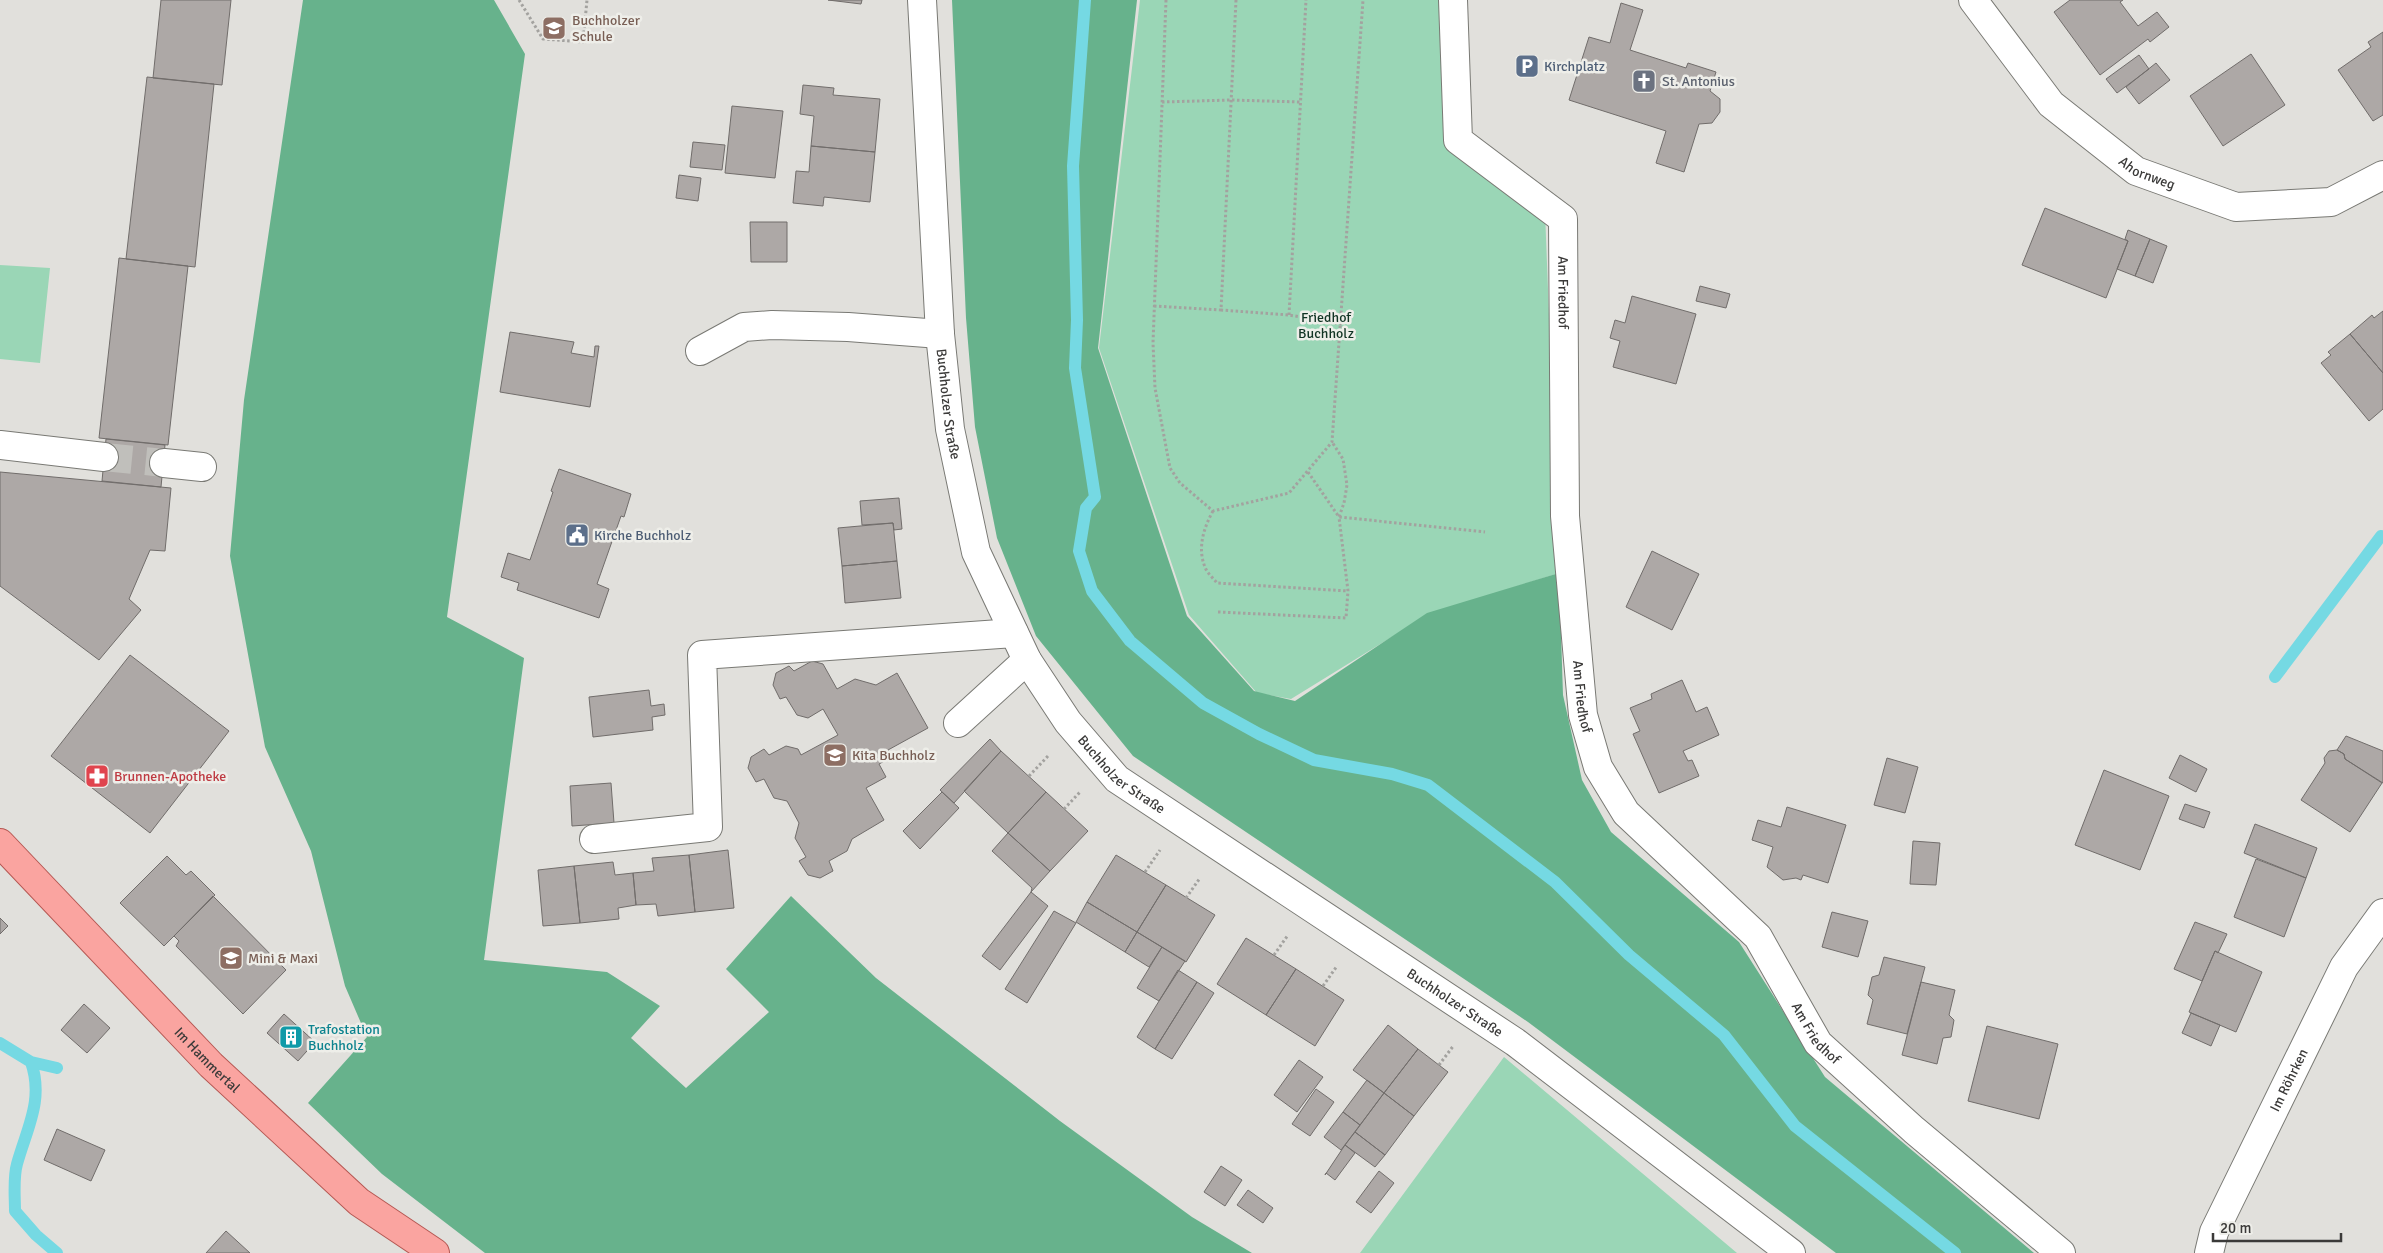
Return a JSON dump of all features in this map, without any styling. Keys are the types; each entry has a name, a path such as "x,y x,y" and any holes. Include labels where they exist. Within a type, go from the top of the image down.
{"main road":[{"name":"Im Hammertal","path":"0,844 211,1065 359,1202 435,1253"}],"street":[{"name":"Buchholzer Straße","path":"922,0 940,334 950,429 976,552 1027,660 1068,722 1117,779 1515,1042 1791,1253"},
{"name":"Am Friedhof","path":"1453,0 1458,140 1563,219 1565,516 1583,715 1598,767 1626,813 1758,938 1818,1044 1914,1130 2062,1253"},
{"name":"Ahornweg","path":"1973,0 2051,104 2136,171 2236,208 2330,202 2383,175"},
{"path":"700,351 744,327 772,325 848,327 940,334"},
{"path":"0,445 104,457"},
{"path":"164,463 202,467"},
{"path":"594,839 708,827 702,656 1014,633"},
{"path":"958,724 1027,660"},
{"name":"Im Röhrken","path":"2209,1253 2214,1232 2344,967 2383,913"}],"path":[{"path":"520,0 543,39 583,42 587,0"},
{"path":"1166,0 1154,306 1155,388 1170,468 1180,483 1213,511"},
{"path":"1221,310 1236,0"},
{"path":"1289,315 1306,0"},
{"path":"1218,612 1346,618 1348,591 1339,517 1344,503 1346,485 1344,459 1332,442 1332,430 1342,324 1362,0"},
{"path":"1162,102 1231,100 1300,102"},
{"path":"1154,306 1289,315 1342,324"},
{"path":"1213,511 1289,493 1332,442"},
{"path":"1308,472 1339,517 1485,532"},
{"path":"1213,511 1202,534 1202,547 1205,567 1217,583 1348,591"}],"green space":[{"path":"303,0 494,0 525,54 447,617 524,658 484,960 607,972 660,1006 631,1038 686,1088 769,1012 726,969 791,896 876,978 1060,1121 1192,1217 1252,1253 485,1253 382,1174 308,1103 367,1037 345,986 311,851 265,747 230,556 244,400"},
{"path":"952,0 1137,0 1098,348 1187,616 1254,691 1295,701 1427,613 1559,573 1563,695 1582,780 1611,832 1739,942 1825,1077 2034,1253 1836,1253 1528,1022 1133,756 1036,636 997,538 975,427 966,318"},
{"name":"Friedhof Buchholz","path":"1140,0 1443,0 1455,140 1545,212 1559,573 1429,614 1291,699 1257,693 1189,615 1099,348"},
{"path":"0,265 50,268 40,363 0,359"},
{"path":"1504,1057 1737,1253 1360,1253"}],"building":[{"path":"161,0 231,0 222,85 153,78"},
{"path":"828,0 862,0 861,4"},
{"path":"2070,0 2123,0 2120,2 2138,26 2157,12 2169,27 2150,42 2148,39 2100,75 2054,12"},
{"name":"St. Antonius","path":"1621,3 1643,10 1630,50 1686,68 1688,63 1716,72 1710,91 1720,99 1720,112 1712,123 1699,124 1684,172 1656,163 1666,131 1569,100 1589,37 1610,43"},
{"path":"2383,32 2383,115 2373,121 2338,70 2371,47 2368,42"},
{"path":"2251,54 2285,105 2223,146 2190,96"},
{"path":"2139,55 2149,69 2117,93 2106,79"},
{"path":"2156,63 2170,80 2139,104 2126,87"},
{"path":"147,77 214,84 195,267 126,259"},
{"path":"803,85 834,88 833,95 880,99 875,152 811,146 814,116 800,114"},
{"path":"732,106 783,111 775,178 725,173"},
{"path":"693,142 725,145 722,170 690,167"},
{"path":"811,146 875,152 870,202 824,197 823,206 793,203 796,171 809,172"},
{"path":"679,175 701,178 698,201 676,198"},
{"path":"2045,208 2128,241 2106,298 2022,265"},
{"path":"750,222 787,222 787,262 751,262"},
{"path":"2128,230 2150,239 2135,276 2117,269 2128,241 2125,239"},
{"path":"2150,239 2167,246 2153,283 2135,276"},
{"path":"119,258 188,266 168,445 99,438"},
{"path":"1700,286 1730,294 1726,308 1696,301"},
{"path":"1632,296 1696,314 1676,384 1613,367 1620,341 1610,338 1615,320 1625,323"},
{"path":"2383,311 2383,373 2350,334 2372,315 2374,318"},
{"path":"510,332 574,342 571,353 594,357 595,346 599,346 590,407 500,392"},
{"path":"2350,334 2383,373 2383,409 2369,421 2321,363 2331,355 2328,352"},
{"path":"106,439 165,445 161,487 102,481"},
{"name":"Kirche Buchholz","path":"559,469 631,494 624,517 621,516 597,584 609,589 599,618 517,590 519,583 501,577 508,553 530,560"},
{"path":"0,472 171,488 165,551 150,550 129,599 141,610 99,660 0,586"},
{"path":"899,498 902,529 894,530 893,523 862,525 860,501"},
{"path":"893,523 897,561 842,566 838,528"},
{"path":"1652,551 1699,574 1672,630 1626,607"},
{"path":"897,561 901,598 845,603 842,566"},
{"path":"130,655 229,731 150,833 51,756"},
{"path":"812,661 823,664 837,689 855,679 876,685 897,673 928,728 888,750 892,757 879,764 886,777 866,788 884,820 852,839 847,851 829,861 833,871 820,878 808,875 799,861 806,857 795,838 799,823 787,801 774,798 764,779 756,782 748,768 751,757 764,749 769,755 786,746 798,749 801,755 838,735 823,709 808,718 797,715 786,697 780,699 773,685 776,673 789,666 794,671"},
{"path":"1682,680 1696,712 1707,707 1719,735 1683,751 1688,761 1692,760 1699,776 1659,793 1633,734 1640,731 1630,708 1652,699 1651,694"},
{"path":"649,690 651,706 664,704 665,715 652,717 653,730 593,737 589,697"},
{"path":"2346,736 2383,751 2383,783 2345,759 2344,754 2337,750"},
{"path":"990,739 1001,751 954,803 940,790"},
{"path":"2337,750 2344,754 2345,759 2382,783 2350,832 2301,800 2325,763 2324,758 2329,751"},
{"path":"1001,751 1046,792 1008,833 964,791"},
{"path":"2180,755 2207,769 2196,792 2169,778"},
{"path":"1887,758 1918,767 1905,813 1874,805"},
{"path":"2104,770 2169,796 2140,870 2075,845"},
{"path":"611,783 614,823 572,826 570,786"},
{"path":"942,792 959,808 920,849 903,831"},
{"path":"1046,792 1088,831 1050,871 1008,833"},
{"path":"2185,804 2210,812 2204,828 2179,819"},
{"path":"1787,807 1846,825 1828,883 1803,875 1801,880 1796,878 1783,880 1767,867 1773,847 1752,840 1758,820 1781,827"},
{"path":"2255,824 2317,848 2306,878 2244,853"},
{"path":"1008,833 1050,871 1031,892 1032,888 992,851"},
{"path":"1913,841 1940,843 1936,885 1910,884"},
{"path":"728,850 734,908 695,912 689,855"},
{"path":"689,855 695,912 658,916 656,904 636,905 633,873 654,871 652,858"},
{"path":"1116,855 1166,885 1137,932 1087,902"},
{"path":"167,856 186,875 191,871 215,895 164,946 120,903"},
{"path":"2256,859 2306,878 2284,937 2234,917"},
{"path":"613,862 615,875 633,873 636,905 618,908 619,919 580,923 574,866"},
{"path":"574,866 580,923 543,926 538,870"},
{"path":"1166,885 1215,915 1186,962 1137,932"},
{"path":"1031,892 1048,906 1000,970 982,956"},
{"name":"Mini & Maxi","path":"213,896 286,970 243,1014 176,946 179,941 174,936"},
{"path":"1087,902 1137,932 1125,952 1076,922"},
{"path":"1054,911 1076,923 1027,1003 1005,989"},
{"path":"1832,912 1868,921 1858,957 1822,947"},
{"path":"0,918 8,926 0,934"},
{"path":"2195,922 2227,934 2218,953 2215,951 2202,981 2174,969"},
{"path":"1137,932 1162,947 1149,967 1125,952"},
{"path":"1246,938 1296,969 1266,1015 1217,984"},
{"path":"1162,947 1185,961 1159,1001 1137,988"},
{"path":"2215,951 2262,972 2236,1032 2189,1012"},
{"path":"1884,957 1925,967 1907,1034 1867,1024 1873,1000 1868,995 1872,977 1879,975"},
{"path":"1296,969 1344,1000 1315,1046 1266,1015"},
{"path":"1178,970 1197,982 1155,1049 1137,1037"},
{"path":"1197,982 1214,993 1172,1059 1155,1049"},
{"path":"1921,982 1955,990 1949,1015 1954,1020 1951,1037 1943,1038 1937,1064 1902,1055"},
{"path":"84,1004 110,1028 87,1053 61,1030"},
{"path":"2191,1013 2220,1025 2211,1046 2182,1033"},
{"name":"Trafostation Buchholz","path":"284,1014 315,1042 298,1061 267,1033"},
{"path":"1388,1025 1418,1049 1384,1093 1353,1070"},
{"path":"1987,1026 2058,1044 2039,1119 1968,1101"},
{"path":"1418,1049 1448,1072 1414,1116 1384,1093"},
{"path":"1299,1060 1323,1077 1297,1112 1274,1095"},
{"path":"1367,1080 1384,1093 1360,1125 1343,1112"},
{"path":"1316,1089 1334,1102 1310,1136 1292,1124"},
{"path":"1384,1093 1414,1116 1385,1155 1355,1132"},
{"path":"1343,1112 1360,1125 1341,1150 1324,1137"},
{"path":"57,1129 105,1150 91,1181 44,1160"},
{"path":"1355,1132 1385,1155 1375,1167 1345,1145"},
{"path":"1345,1145 1355,1153 1335,1180 1326,1173"},
{"path":"1221,1166 1242,1180 1225,1206 1204,1192"},
{"path":"1379,1171 1394,1183 1371,1213 1356,1202"},
{"path":"1248,1190 1273,1208 1263,1223 1237,1205"},
{"path":"226,1231 250,1253 206,1253"}],"waterway":[{"path":"1085,0 1073,166 1077,320 1075,368 1095,497 1086,508 1079,551 1092,591 1130,641 1203,703 1259,734 1314,760 1392,774 1428,785 1555,882 1629,955 1724,1035 1795,1126 1955,1253"},
{"path":"2275,677 2381,536"},
{"path":"0,1043 31,1062 35,1076 36,1089 33,1114 16,1169 15,1211 36,1235 57,1253"},
{"path":"31,1062 57,1068"}],"tunnel":[{"path":"104,457 164,463"}],"place":[{"name":"Buchholzer Schule","path":"554,28"},
{"name":"Kirchplatz","path":"1527,66"},
{"name":"St. Antonius","path":"1644,81"},
{"name":"Kirche Buchholz","path":"577,535"},
{"name":"Kita Buchholz","path":"835,755"},
{"name":"Brunnen-Apotheke","path":"97,776"},
{"name":"Mini & Maxi","path":"231,958"},
{"name":"Trafostation Buchholz","path":"291,1037"}]}
